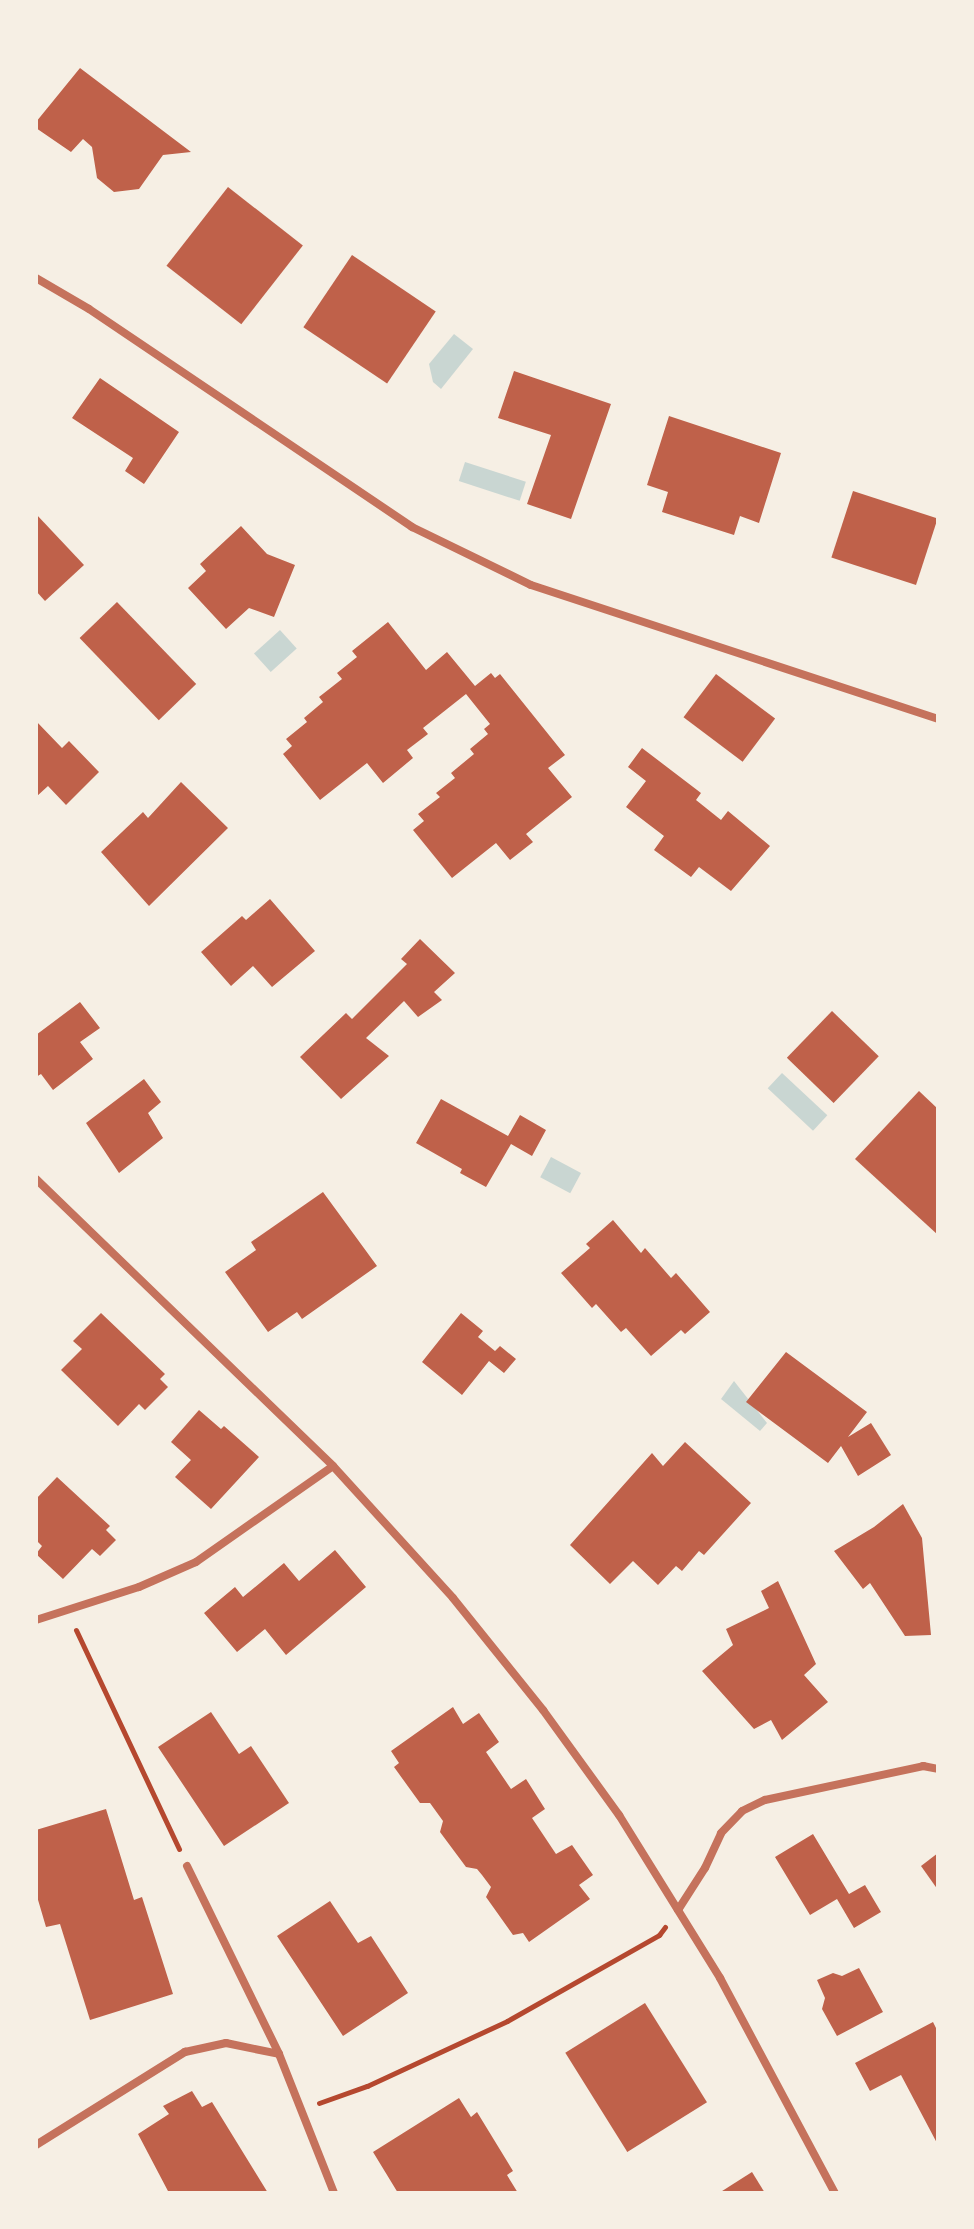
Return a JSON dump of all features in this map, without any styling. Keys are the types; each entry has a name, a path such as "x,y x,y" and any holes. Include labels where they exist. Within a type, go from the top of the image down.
{"street":[{"path":"36,278 89,309 425,534 531,585 938,719"},
{"path":"36,1179 333,1466 435,1577 543,1710 619,1815 720,1978 835,2193"},
{"path":"36,1620 139,1587 196,1562 333,1466"},
{"path":"678,1910 705,1868 721,1833 742,1811 765,1800 909,1769 923,1766 938,1769"},
{"path":"187,1866 279,2054 334,2193"},
{"path":"36,2145 185,2052 226,2043 279,2054"}],"path":[{"path":"67,1611 187,1866"},
{"path":"303,2109 367,2086 507,2021 659,1935 678,1910"}],"shaded area":[{"path":"454,334 473,349 441,389 433,382 429,364"},
{"path":"465,462 526,482 520,501 459,481"},
{"path":"280,630 297,649 271,672 254,653"},
{"path":"782,1073 827,1115 813,1131 768,1088"},
{"path":"551,1157 581,1173 570,1193 540,1177"},
{"path":"734,1381 767,1423 760,1431 721,1399"}],"building":[{"path":"80,68 191,152 163,155 139,189 114,192 97,178 92,147 83,139 71,152 36,128 36,122"},
{"path":"228,187 303,245 241,324 166,266"},
{"path":"352,255 436,311 387,384 303,327"},
{"path":"514,371 611,404 571,519 527,504 551,435 498,418"},
{"path":"100,378 179,432 144,484 125,471 133,458 72,418"},
{"path":"669,416 781,453 759,523 740,516 734,535 662,512 668,492 647,485"},
{"path":"853,491 938,519 916,585 831,558"},
{"path":"36,514 84,565 45,601 36,591"},
{"path":"241,526 267,554 295,565 274,617 249,608 226,629 188,588 206,571 200,564"},
{"path":"117,602 196,684 159,720 80,638"},
{"path":"388,622 426,670 447,652 475,686 491,673 495,678 500,674 565,755 548,768 572,797 526,834 533,842 510,860 496,843 452,878 413,830 424,821 418,814 440,797 436,793 455,778 451,773 474,754 470,749 488,734 484,729 490,724 466,694 423,728 428,734 407,750 413,758 383,783 367,763 320,800 283,754 292,746 286,739 307,722 304,718 323,702 319,697 342,679 337,673 357,657 352,651"},
{"path":"716,674 775,719 743,762 684,717"},
{"path":"36,721 62,748 69,741 99,772 66,805 48,786 36,797"},
{"path":"642,748 701,793 696,800 721,820 728,811 770,846 731,891 699,867 691,877 654,850 664,836 626,807 646,781 628,767"},
{"path":"181,782 228,828 149,906 101,852 143,812 148,818"},
{"path":"270,899 315,951 272,987 253,966 231,986 201,952 242,916 246,920"},
{"path":"420,939 455,973 434,992 442,1000 418,1017 404,1001 366,1038 389,1056 341,1099 300,1057 346,1013 352,1019 407,964 401,959"},
{"path":"80,1002 100,1028 80,1042 93,1059 53,1090 41,1074 36,1077 36,1035"},
{"path":"832,1011 879,1056 834,1103 787,1058"},
{"path":"144,1079 161,1102 148,1113 163,1138 119,1173 86,1123"},
{"path":"919,1091 938,1109 938,1235 855,1159"},
{"path":"441,1099 508,1136 520,1115 546,1130 532,1156 511,1144 486,1187 460,1173 462,1169 416,1143"},
{"path":"323,1192 377,1266 302,1319 297,1312 268,1332 225,1272 256,1250 251,1242"},
{"path":"613,1220 641,1253 645,1248 671,1278 676,1273 710,1312 685,1334 681,1330 651,1356 626,1328 621,1332 596,1304 592,1308 561,1273 590,1248 586,1244"},
{"path":"101,1313 165,1374 160,1379 168,1387 145,1410 139,1404 118,1426 61,1370 82,1349 73,1341"},
{"path":"461,1313 483,1331 478,1337 495,1351 500,1346 516,1359 504,1373 489,1361 462,1395 422,1362"},
{"path":"786,1352 867,1412 848,1437 871,1423 891,1455 858,1476 841,1446 828,1463 746,1402"},
{"path":"199,1410 221,1429 224,1426 259,1457 211,1509 175,1477 191,1460 171,1442"},
{"path":"685,1442 751,1503 704,1555 699,1551 682,1571 676,1566 658,1585 633,1561 610,1584 570,1545 652,1453 663,1466"},
{"path":"57,1477 110,1526 106,1530 116,1540 100,1556 92,1549 63,1579 36,1554 42,1546 36,1540 36,1499"},
{"path":"903,1504 922,1538 931,1635 905,1636 870,1583 863,1589 834,1551 874,1527"},
{"path":"335,1550 366,1587 286,1655 265,1629 237,1652 204,1613 235,1587 243,1597 284,1563 299,1581"},
{"path":"778,1581 816,1664 804,1675 828,1702 782,1740 771,1720 754,1729 702,1671 733,1645 726,1629 769,1608 761,1591"},
{"path":"453,1707 463,1724 479,1713 499,1742 486,1752 511,1789 526,1779 545,1809 532,1818 556,1854 572,1845 593,1875 579,1885 590,1899 529,1942 523,1933 513,1935 486,1897 491,1887 477,1869 466,1867 440,1832 443,1821 430,1803 420,1803 394,1767 399,1763 391,1751"},
{"path":"211,1712 239,1754 251,1746 289,1803 224,1846 158,1747"},
{"path":"106,1809 134,1900 142,1897 173,1994 90,2020 60,1924 46,1927 36,1893 36,1830"},
{"path":"813,1834 849,1894 865,1885 881,1912 854,1928 837,1899 810,1915 775,1857"},
{"path":"938,1853 938,1890 921,1866"},
{"path":"330,1901 358,1943 371,1936 408,1993 343,2036 277,1936"},
{"path":"859,1968 883,2012 837,2036 822,2009 825,1998 817,1980 833,1973 842,1976"},
{"path":"645,2003 707,2102 627,2152 565,2053"},
{"path":"933,2022 938,2032 938,2145 901,2075 870,2091 855,2063"},
{"path":"192,2091 202,2107 212,2102 268,2193 169,2193 138,2134 169,2114 163,2106"},
{"path":"459,2098 471,2117 477,2112 513,2171 507,2175 518,2193 398,2193 373,2152"},
{"path":"752,2172 765,2193 719,2193"}]}
